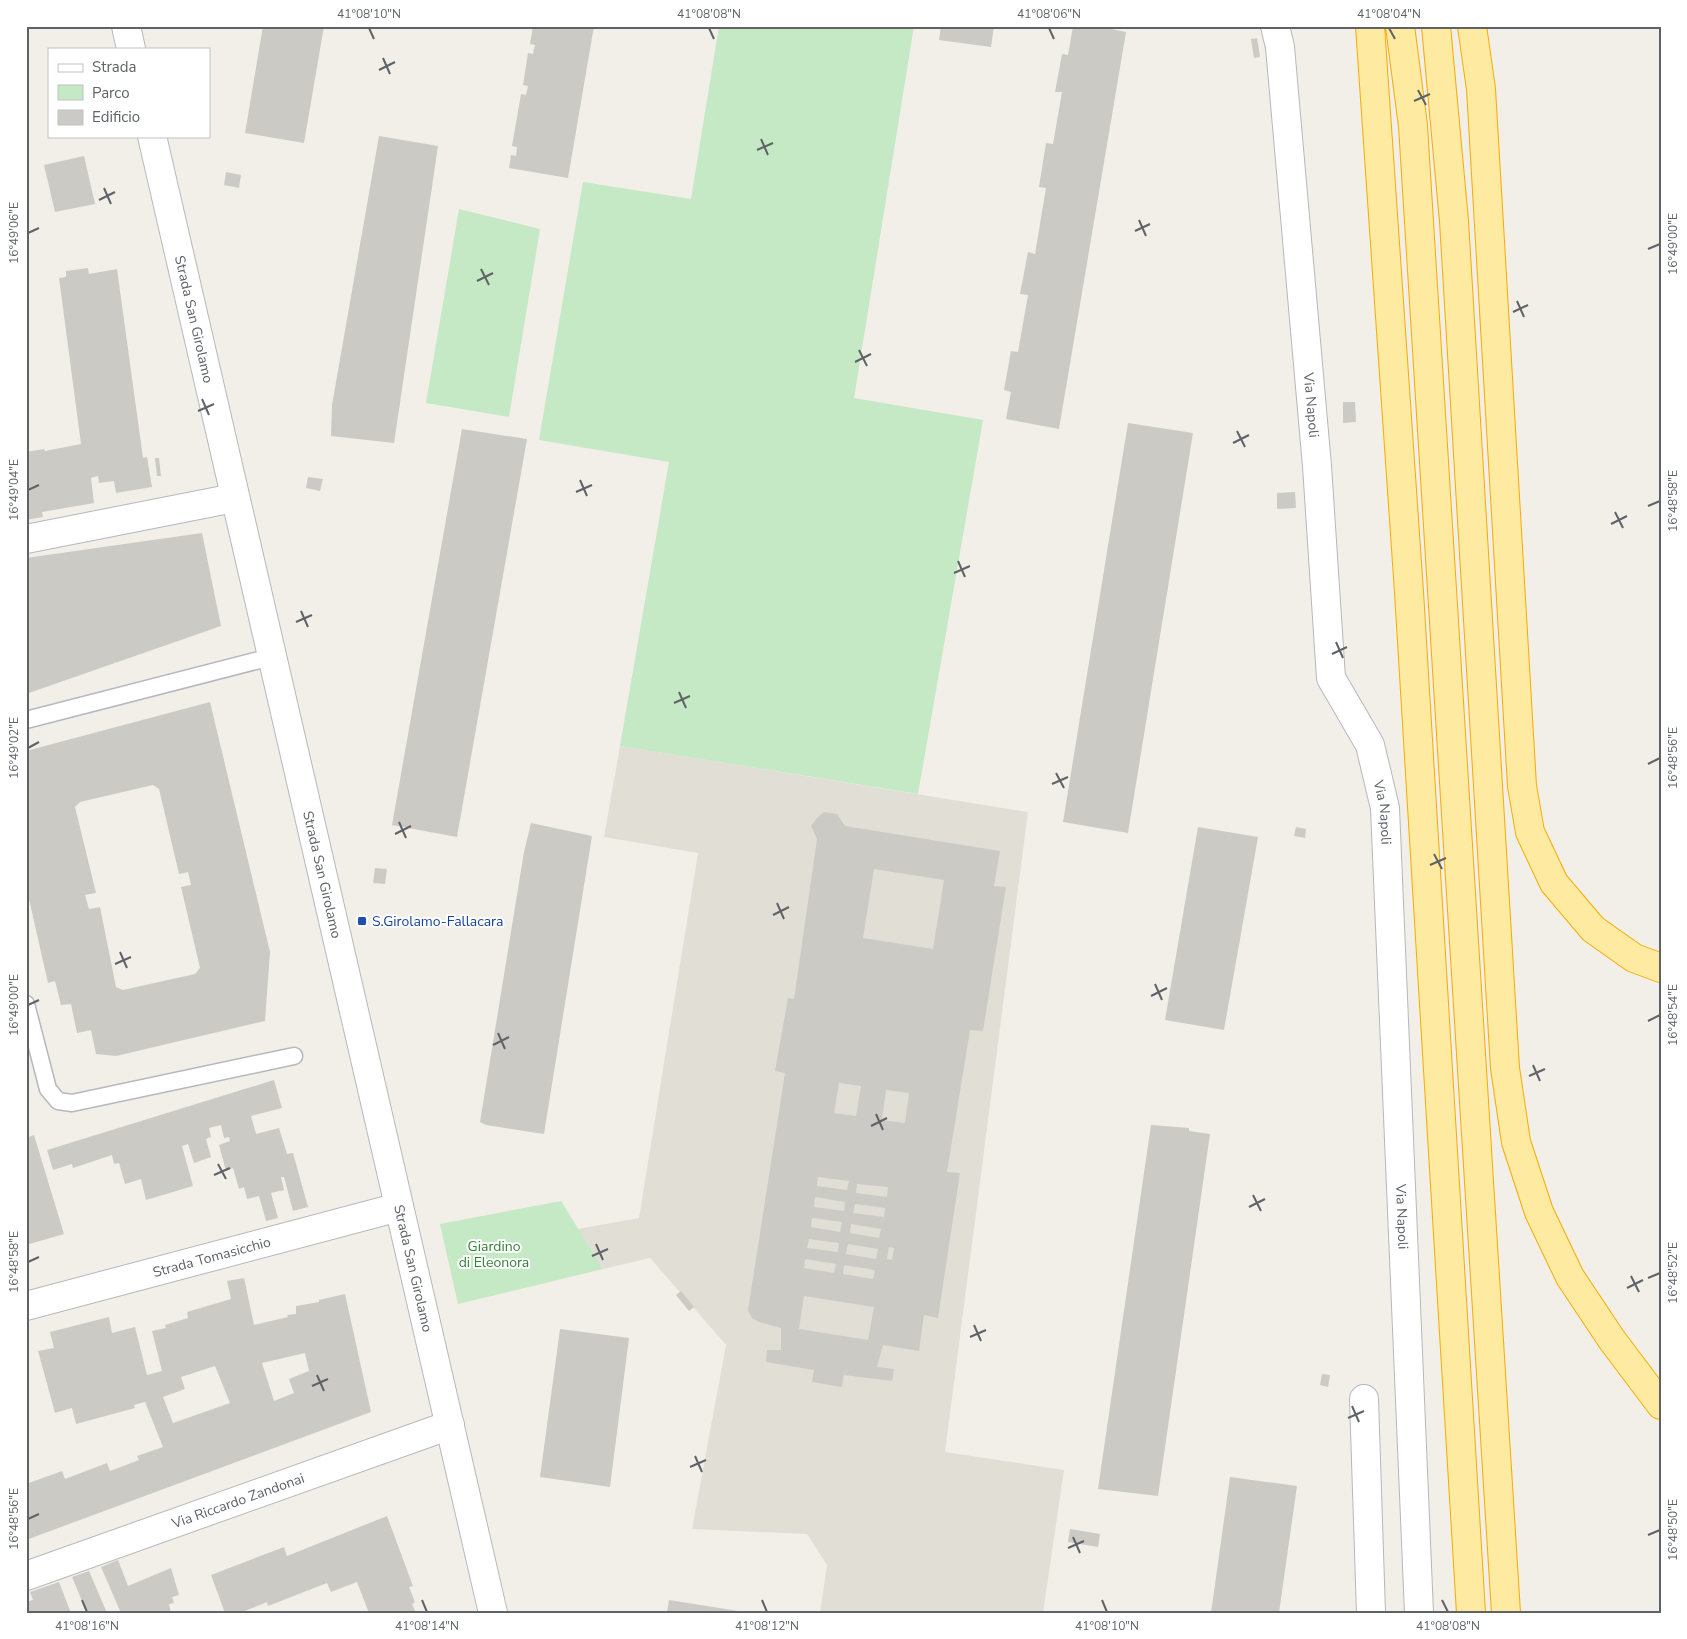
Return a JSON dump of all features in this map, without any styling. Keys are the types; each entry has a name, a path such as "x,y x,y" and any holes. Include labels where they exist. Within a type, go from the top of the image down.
{"highway":[{"path":"1370,26 1409,592 1471,1613"},
{"path":"1400,26 1413,126 1506,1613"},
{"path":"1436,26 1454,221 1504,1068 1516,1142 1539,1212 1570,1278 1612,1340 1661,1405"},
{"path":"1472,26 1481,90 1522,786 1530,832 1554,882 1589,926 1634,958 1661,968"}],"street":[{"path":"126,26 131,48"},
{"name":"Via Napoli","path":"1275,26 1280,47 1316,457 1331,678 1370,745 1385,808 1419,1613"},
{"name":"Strada San Girolamo","path":"152,138 234,498 493,1613"},
{"path":"26,539 234,498"},
{"name":"Strada Tomasicchio","path":"26,1306 399,1207"},
{"path":"1364,1399 1371,1613"},
{"name":"Via Riccardo Zandonai","path":"26,1576 450,1425"}],"lane":[{"path":"26,720 271,657"},
{"path":"26,1004 48,1089 58,1101 72,1103 294,1056"}],"shaded area":[{"path":"620,746 1028,812 945,1452 1064,1470 1043,1613 820,1613 827,1565 807,1534 692,1529 726,1345 650,1258 603,1269 578,1229 639,1218 698,853 604,837"}],"green space":[{"path":"719,26 914,26 854,398 983,420 918,794 620,746 669,462 539,440 583,182 691,199"},
{"path":"459,209 540,229 509,417 426,403"},
{"name":"Giardino di Eleonora","path":"561,1201 603,1269 458,1304 440,1224"}],"building":[{"path":"263,26 324,26 304,143 245,133"},
{"path":"533,26 594,26 568,178 509,168 511,155 516,156 517,147 512,146 521,94 526,95 528,86 523,85 528,53 533,54 535,45 530,44"},
{"path":"941,26 994,26 991,47 939,40"},
{"path":"1073,26 1096,26 1126,32 1059,429 1006,419 1011,392 1004,390 1011,351 1018,352 1028,295 1020,294 1028,252 1035,254 1046,188 1039,187 1046,143 1053,144 1062,92 1055,92 1062,54 1068,55"},
{"path":"1257,38 1260,57 1254,58 1251,39"},
{"path":"379,136 438,146 394,443 331,436 332,405"},
{"path":"84,156 95,204 55,212 44,165"},
{"path":"226,172 241,175 239,188 224,185"},
{"path":"88,268 89,274 117,269 143,458 147,457 152,487 116,493 114,481 99,483 98,476 91,478 94,503 42,512 43,517 26,520 26,452 44,449 45,451 81,444 59,278 66,277 66,271"},
{"path":"1343,402 1355,402 1356,422 1343,423"},
{"path":"1128,423 1193,433 1128,833 1063,822"},
{"path":"462,429 527,439 457,837 392,825"},
{"path":"155,458 159,458 161,476 157,476"},
{"path":"308,477 323,479 320,491 306,488"},
{"path":"1295,492 1296,508 1277,509 1277,493"},
{"path":"202,533 221,626 26,694 26,558"},
{"path":"210,702 270,952 265,1021 116,1056 96,1054 91,1030 77,1033 71,1004 61,1005 55,981 48,983 26,886 26,751","holes":["153,785 159,789 179,874 188,872 191,885 181,887 200,968 195,974 123,990 116,987 100,907 89,909 85,895 96,893 75,807 80,802"]},
{"path":"824,812 837,814 845,826 1000,851 994,886 1006,887 983,1031 970,1030 947,1172 960,1173 938,1318 924,1315 919,1351 883,1345 877,1367 894,1369 892,1381 844,1375 842,1387 812,1382 814,1370 766,1362 767,1350 781,1350 781,1328 759,1322 752,1318 748,1310 785,1073 775,1071 788,998 794,999 817,839 811,826","holes":["874,869 944,880 933,949 863,938","839,1083 861,1086 856,1116 834,1113","886,1090 909,1093 905,1123 882,1120","818,1177 849,1181 847,1190 817,1186","857,1184 888,1187 887,1197 856,1193","815,1197 845,1202 844,1211 814,1207","855,1204 885,1208 884,1217 853,1213","812,1218 842,1222 840,1232 811,1227","851,1224 881,1229 879,1238 850,1233","809,1239 839,1243 838,1252 807,1248","848,1244 878,1249 876,1259 846,1254","889,1247 894,1248 892,1260 887,1259","805,1259 836,1264 834,1273 804,1268","844,1265 875,1270 873,1279 843,1274","804,1296 874,1307 868,1340 799,1329"]},
{"path":"531,823 592,836 544,1134 486,1125 480,1122 524,852"},
{"path":"1198,827 1258,837 1224,1030 1165,1020"},
{"path":"1296,827 1306,829 1305,838 1294,836"},
{"path":"375,868 387,869 385,884 373,883"},
{"path":"274,1080 282,1108 251,1116 256,1134 279,1128 287,1154 293,1153 308,1207 293,1211 284,1177 281,1177 284,1190 271,1193 278,1218 266,1221 259,1196 247,1199 244,1187 239,1189 233,1168 226,1171 219,1145 230,1141 229,1137 224,1138 221,1125 209,1128 211,1137 206,1139 211,1157 194,1163 188,1144 182,1146 193,1186 146,1200 141,1179 125,1184 119,1163 114,1164 112,1155 73,1168 72,1164 53,1170 47,1150"},
{"path":"1151,1125 1189,1128 1189,1131 1210,1134 1158,1496 1098,1489"},
{"path":"34,1135 64,1234 26,1245 26,1138"},
{"path":"244,1278 254,1325 296,1314 296,1306 319,1302 319,1300 345,1294 371,1412 26,1540 26,1484 62,1471 65,1479 107,1463 110,1471 139,1460 137,1456 163,1447 145,1402 134,1405 135,1408 76,1424 72,1408 55,1413 38,1351 54,1348 50,1332 109,1317 112,1333 135,1327 147,1375 162,1371 152,1331 166,1328 165,1325 188,1318 187,1312 231,1299 227,1281","holes":["305,1353 309,1371 289,1379 294,1393 274,1401 262,1363","215,1366 230,1403 173,1423 163,1397 185,1389 181,1377"]},
{"path":"681,1291 694,1307 689,1311 676,1295"},
{"path":"560,1329 629,1338 610,1487 540,1477"},
{"path":"1322,1374 1330,1375 1328,1387 1320,1385"},
{"path":"1230,1477 1297,1486 1279,1613 1211,1613"},
{"path":"387,1516 413,1586 409,1587 415,1602 412,1604 416,1613 369,1613 357,1582 331,1592 327,1583 268,1606 267,1602 240,1613 225,1613 211,1575 284,1547 287,1556"},
{"path":"1070,1529 1100,1534 1098,1547 1068,1542"},
{"path":"118,1560 128,1586 171,1568 179,1595 172,1597 174,1603 169,1604 171,1613 121,1613 101,1567"},
{"path":"89,1571 107,1613 87,1613 72,1577"},
{"path":"59,1582 71,1613 26,1613 26,1602 33,1600 30,1592"},
{"path":"669,1600 738,1611 738,1613 667,1613"}],"place":[{"name":"S.Girolamo-Fallacara","path":"362,921"}]}
